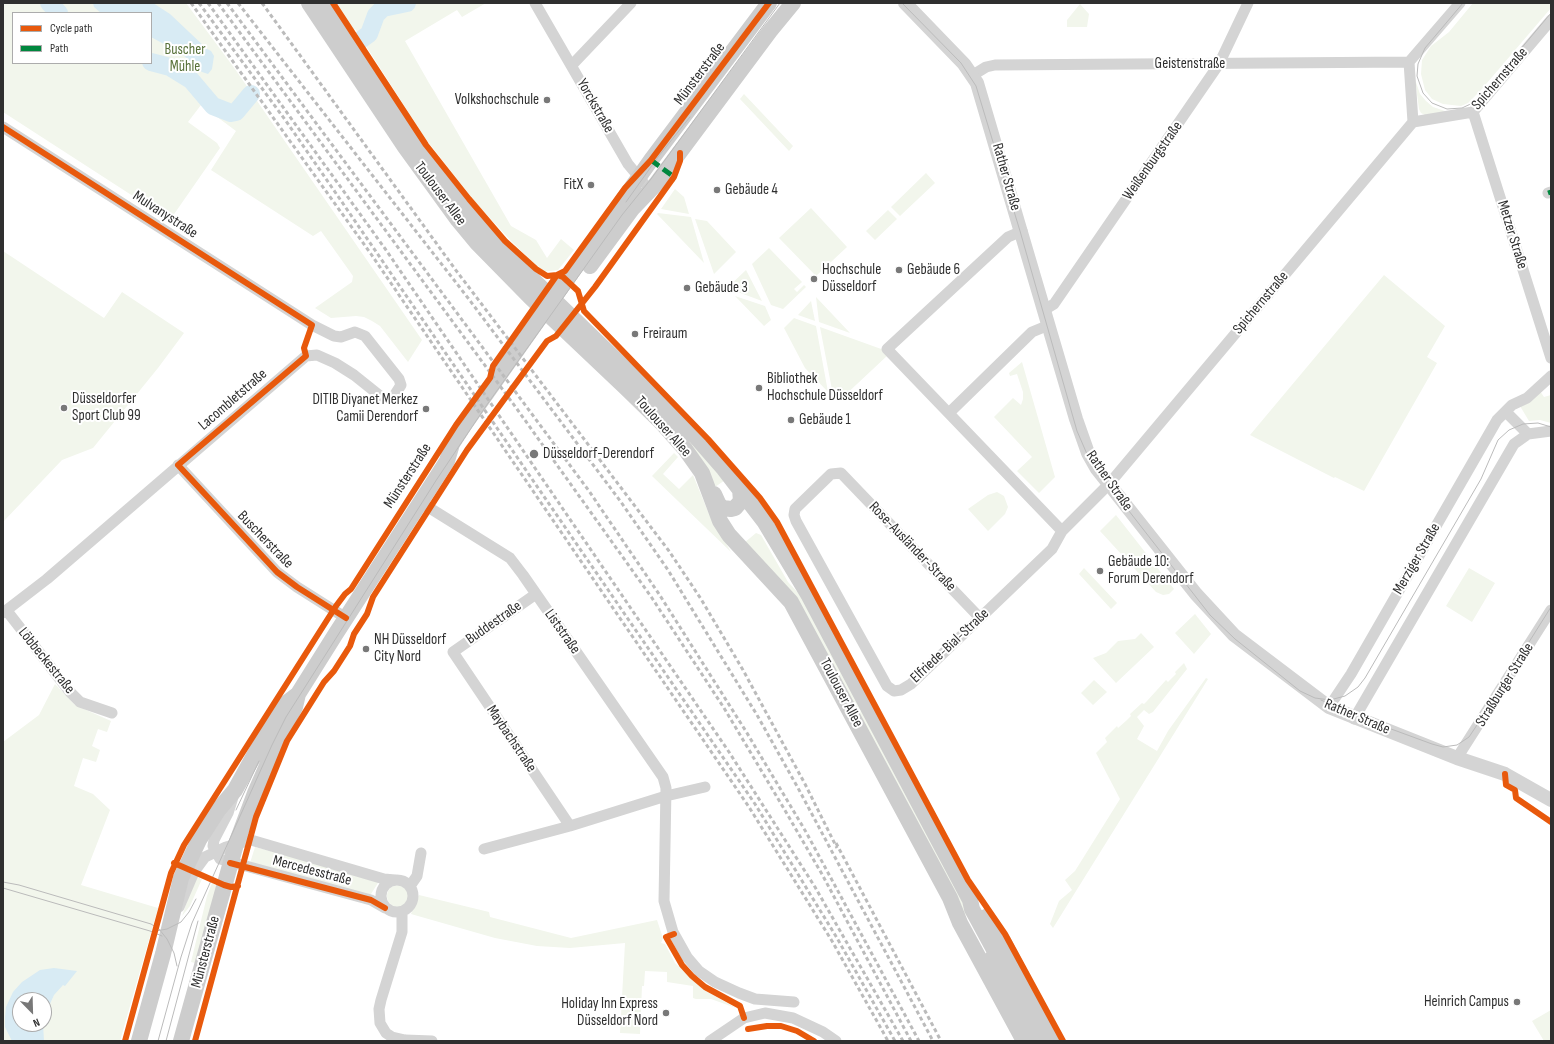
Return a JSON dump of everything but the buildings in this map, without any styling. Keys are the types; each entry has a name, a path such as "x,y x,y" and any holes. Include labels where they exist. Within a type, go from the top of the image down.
{"main road":[{"name":"Toulouser Allee","path":"309,3 405,147 458,220 477,242 661,422 688,452 706,482 709,496 720,521 729,535 750,560 781,589 805,624 950,898"},
{"name":"Toulouser Allee","path":"324,3 400,119 448,185 488,234 526,274 550,313 696,437 740,489 764,521 809,596 970,900"},
{"name":"Münsterstraße","path":"550,313 651,160 769,3"},
{"name":"Münsterstraße","path":"181,1041 230,863 243,842 244,825 264,772 295,707 298,694 447,461 455,439 550,313 632,210 656,184 741,69 793,3"},
{"path":"706,482 719,505 727,509 735,508 740,503 740,489"},
{"name":"Münsterstraße","path":"138,1041 173,916 175,899 187,864 218,809 235,790 281,707 298,694"},
{"path":"950,898 960,909 994,962 999,966 1040,1041"},
{"path":"950,898 960,923 1024,1041"},
{"path":"970,900 972,909 999,959 999,966"},
{"path":"970,900 977,906 1002,941 1056,1041"}],"street":[{"name":"Yorckstraße","path":"535,3 628,164 640,178"},
{"path":"572,65 631,3"},
{"name":"Rather Straße","path":"905,3 973,75 983,98 1084,445 1091,460 1196,594 1221,624 1262,658 1329,707 1354,719 1457,758 1505,774 1551,800"},
{"name":"Weißenburgstraße","path":"1044,310 1054,304 1219,64 1248,3"},
{"path":"1413,122 1409,62 1460,3"},
{"name":"Spichernstraße","path":"1109,484 1413,122 1473,112 1551,20"},
{"name":"Geistenstraße","path":"973,75 986,67 995,65 1409,62"},
{"name":"Metzer Straße","path":"1473,112 1551,358"},
{"name":"Mulvanystraße","path":"3,127 312,325 334,336 341,336 355,332 365,336 401,382 401,386 397,393 386,399"},
{"path":"632,210 643,181 640,178"},
{"path":"1022,231 1008,237 887,349 1062,531"},
{"path":"949,413 1032,332 1049,325"},
{"name":"Lacombletstraße","path":"5,612 47,579 293,366 310,355 317,355 354,374 382,398 386,399"},
{"name":"Merziger Straße","path":"1329,707 1351,674 1497,420 1512,405 1527,398 1551,376"},
{"path":"1506,412 1528,434 1551,431"},
{"name":"Merziger Straße","path":"1354,719 1514,444 1528,434"},
{"name":"Buscherstraße","path":"178,465 277,572 297,587 346,618"},
{"name":"Elfriede-Bial-Straße","path":"844,475 837,472 831,474 795,509 794,515 886,686 894,691 901,690 911,684 1052,549 1062,531 1109,484"},
{"name":"Rose-Ausländer-Straße","path":"844,475 980,618"},
{"name":"Liststraße","path":"420,502 510,558 663,777 666,796 664,901 674,934 687,957 699,971 739,993 755,999 794,1002"},
{"name":"Buddestraße","path":"453,652 536,594"},
{"name":"Straßburger Straße","path":"1457,758 1551,610"},
{"name":"Löbbeckestraße","path":"5,612 70,692 80,702 112,714"},
{"name":"Maybachstraße","path":"453,652 570,826"},
{"path":"484,849 570,826 666,796 705,786"},
{"name":"Münsterstraße","path":"215,852 213,846 216,834 228,813 235,790"},
{"name":"Münsterstraße","path":"173,916 182,904 194,872 205,857 243,842"},
{"name":"Mercedesstraße","path":"243,842 384,879 403,881 410,886"},
{"path":"215,852 220,859 230,863"},
{"path":"421,853 417,876 410,886 413,893 412,902 402,912 402,932 379,1009 380,1023 386,1033 392,1037 432,1041"},
{"name":"Mercedesstraße","path":"230,863 371,900 395,912 402,912"},
{"path":"385,908 381,900 381,891 386,883 395,880"},
{"path":"710,1041 744,1018 766,1013 793,1018 823,1032 836,1041"}],"green space":[{"name":"Buscher Mühle","path":"3,3 186,3 235,69 422,340 408,362 380,326 372,321 364,317 356,316 331,318 315,308 352,282 353,276 321,231 313,236 211,170 236,131 201,105 188,122 217,143 220,148 170,220 3,112"},
{"path":"335,3 486,3 462,17 457,10 405,41 511,226 536,240 547,258 561,239 574,250 558,270 543,272 511,241 476,203 425,138 355,29 353,31"},
{"path":"1473,3 1551,3 1551,8 1481,90 1468,103 1461,106 1443,104 1432,99 1425,90 1421,74 1422,60 1431,46 1449,32"},
{"path":"1080,4 1089,14 1087,27 1067,27 1067,20"},
{"path":"1415,79 1420,94 1426,101 1433,107 1448,112 1425,115 1421,113 1419,109"},
{"path":"744,94 793,146 789,151 740,99"},
{"path":"926,173 935,183 900,216 891,207"},
{"path":"675,189 684,197 689,214 661,209"},
{"path":"811,208 847,247 816,276 779,238"},
{"path":"888,210 897,219 875,240 866,231"},
{"path":"657,214 691,217 704,263"},
{"path":"695,219 707,221 736,252 714,274"},
{"path":"769,248 802,282 794,289 797,292 804,285 806,287 783,309 771,305 752,264"},
{"name":"Düsseldorfer Sport Club 99","path":"3,251 104,318 122,292 184,333 158,368 93,448 62,460 3,522"},
{"path":"746,270 762,301 727,288"},
{"path":"1384,275 1445,326 1427,357 1437,363 1364,491 1335,477 1334,478 1250,435"},
{"path":"735,296 765,306 771,320 764,326"},
{"path":"816,297 850,333 819,322"},
{"path":"811,301 815,321 798,315"},
{"path":"794,318 816,326 828,392 805,368 784,328"},
{"path":"820,327 884,350 888,355 841,399 833,395"},
{"path":"1022,362 1055,477 1039,493 1017,471 1032,457 994,417 1013,398 1021,405 1023,392 1017,374 1010,376 1009,373"},
{"path":"639,390 728,478 715,487"},
{"path":"1540,391 1544,397 1551,395 1551,423 1540,420 1529,421 1520,406"},
{"path":"674,453 678,457 663,474 679,489 693,475 709,514 731,552 652,476"},
{"path":"997,492 1004,496 1008,507 1005,514 988,531 968,509 988,495"},
{"path":"1116,515 1174,589 1169,594 1163,595 1156,592 1100,531"},
{"path":"756,533 761,535 788,582 802,597 974,915 976,928 961,909 801,608 744,543"},
{"path":"1084,568 1117,603 1111,609 1079,574"},
{"path":"1469,568 1495,583 1472,622 1446,606"},
{"path":"1195,614 1211,634 1194,654 1175,633"},
{"path":"1141,633 1154,647 1116,683 1093,658 1106,653 1118,641 1135,639"},
{"path":"1184,663 1187,669 1153,712 1149,714 1144,710 1137,717 1144,726 1137,739 1157,751 1168,731 1206,678 1208,679 1053,928 1050,924 1059,901 1072,890 1065,880 1075,871 1120,799 1096,753 1107,742 1105,738 1117,726 1118,728 1127,720 1131,716 1130,714 1142,703 1144,704 1166,680 1168,682"},
{"path":"1094,680 1107,692 1093,705 1081,693"},
{"path":"55,684 75,705 111,721 107,732 98,729 92,746 100,750 96,762 83,758 74,786 93,794 110,810 81,885 158,908 120,1041 3,1041 3,742 39,715"},
{"path":"255,847 376,879 378,883 371,894 365,896 250,863"},
{"path":"196,876 202,879 190,906 182,916"},
{"path":"212,883 217,886 195,963 191,962 207,896"},
{"path":"398,885 402,886 408,892 408,900 402,906 398,907 394,906 388,900 387,896 388,892 394,886"},
{"path":"419,895 489,912 490,917 571,938 657,920 663,938 661,943 665,944 675,963 704,990 736,1008 711,999 693,998 693,986 667,982 667,972 645,971 644,986 642,986 640,1034 620,1033 625,943 570,948 537,946 495,938 411,914"},
{"path":"1551,1010 1551,1040 1544,1041 1532,1021"}],"shaded area":[{"path":"93,3 153,3 170,14 211,51 214,56 212,69 208,74 202,72 182,54 152,38 152,12 100,12 94,7"},
{"path":"54,968 77,971 65,986 63,985 54,995 52,999 52,992 13,992 22,982 40,970"},
{"path":"12,994 12,1032 43,1032 44,1041 12,1041 5,1027 6,1007"}],"waterway":[{"path":"49,3 58,12"},
{"path":"362,39 369,34 376,15 383,8 407,3"},
{"path":"152,62 170,67 191,80 213,106 231,113 236,112 251,94"}],"tram line":[{"path":"158,1041 192,923 286,717 437,479 486,406 622,215 651,179 780,3"},
{"path":"902,3 961,63 976,86 1020,231 1077,431 1090,461 1210,615 1235,639 1300,691 1315,698 1330,700 1345,696 1358,687 1365,678 1481,479 1498,440 1509,430 1523,424 1538,423 1551,427"},
{"path":"1463,3 1425,48 1418,64 1417,76 1423,93 1432,103 1447,109 1462,108 1477,101 1551,13"},
{"path":"626,202 658,157 690,117"},
{"path":"1321,700 1353,715 1432,744 1443,747 1457,745 1469,737 1551,607"},
{"path":"236,810 259,761"},
{"path":"3,882 19,885 151,924 159,929 167,939 174,953 177,966"},
{"path":"3,888 150,931 162,936"},
{"path":"156,931 167,929 181,922 189,912 196,899"},
{"path":"166,1041 198,921"}],"railway":[{"path":"191,3 371,254 749,807 832,941 888,1041"},
{"path":"199,3 286,121 755,804 837,938 895,1041"},
{"path":"208,3 386,250 729,752 815,887 903,1041"},
{"path":"218,3 517,409 652,598 724,708 783,807 823,876 911,1041"},
{"path":"227,3 589,491 659,594 747,733 806,832 919,1041"},
{"path":"238,3 468,298 621,502 668,570 757,715 798,788 933,1041"},
{"path":"262,3 455,269 669,551 701,599 743,670 805,784 837,848"},
{"path":"836,843 941,1041"}],"marked path":[{"path":"651,160 674,177 672,180"}],"cycle path":[{"path":"333,3 426,145 469,199 505,241 536,269 547,276 557,275 563,277 578,291 584,311 708,439 760,498 777,522 968,880 1005,934 1063,1041"},
{"path":"125,1041 171,873 184,845 336,606 351,589 456,425 490,378 493,366 557,275 565,271 625,188 651,160 769,3"},
{"path":"3,127 312,325 304,348 306,356 178,465 277,572 297,587 346,618"},
{"path":"195,1041 256,817 287,741 324,682 334,671 350,646 354,634 367,614 373,597 467,450 547,341 556,336 595,287 674,177 680,161 680,153"},
{"path":"1505,774 1506,785 1515,790 1516,798 1551,822"},
{"path":"174,863 224,885 231,887 238,886"},
{"path":"230,863 371,900 385,908"},
{"path":"674,934 666,937 682,965 705,987 740,1006 744,1018"},
{"path":"748,1029 767,1026 781,1026 797,1031 814,1041"}],"place":[{"name":"Volkshochschule","path":"547,100"},
{"name":"FitX","path":"591,185"},
{"name":"Gebäude 4","path":"717,190"},
{"name":"Gebäude 6","path":"899,270"},
{"name":"Hochschule Düsseldorf","path":"814,279"},
{"name":"Gebäude 3","path":"687,288"},
{"name":"Freiraum","path":"635,334"},
{"name":"Bibliothek Hochschule Düsseldorf","path":"759,388"},
{"name":"Düsseldorfer Sport Club 99","path":"64,408"},
{"name":"DITIB Diyanet Merkez Camii Derendorf","path":"426,409"},
{"name":"Gebäude 1","path":"791,420"},
{"name":"Düsseldorf-Derendorf","path":"534,454"},
{"name":"Gebäude 10: Forum Derendorf","path":"1100,571"},
{"name":"NH Düsseldorf City Nord","path":"366,649"},
{"name":"Heinrich Campus","path":"1517,1002"},
{"name":"Holiday Inn Express Düsseldorf Nord","path":"666,1013"}]}
